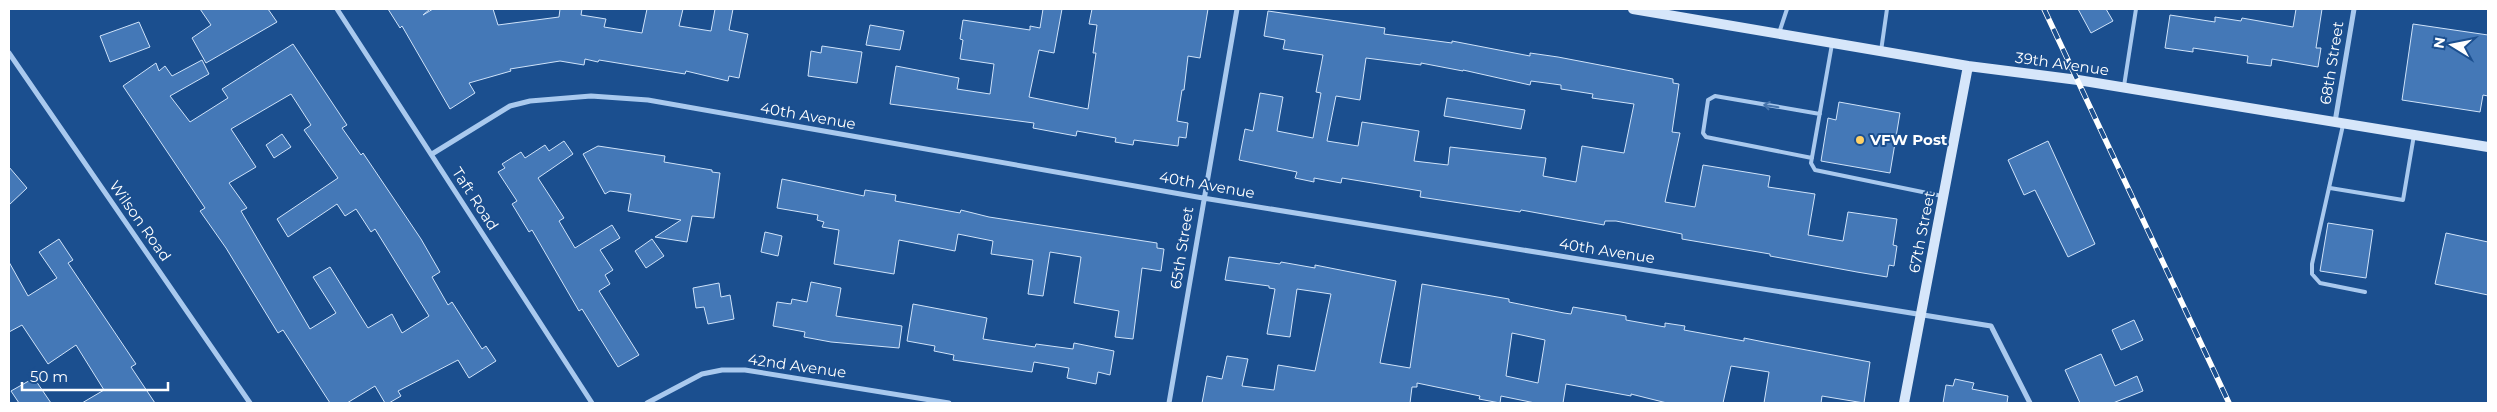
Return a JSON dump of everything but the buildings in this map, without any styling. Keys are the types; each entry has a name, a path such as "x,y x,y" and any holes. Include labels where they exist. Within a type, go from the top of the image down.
{"main road":[{"name":"39th Avenue","path":"1632,9 1968,66 2124,88 2488,147"},
{"name":"67th Street","path":"1904,403 1968,66"}],"street":[{"name":"Taft Road","path":"337,9 592,403"},
{"name":"65th Street","path":"1169,403 1237,9"},
{"name":"68th Street","path":"2339,122 2354,9"},
{"name":"Wilson Road","path":"9,53 250,403"},
{"name":"40th Avenue","path":"432,154 510,106 551,98 591,96 648,100 1203,198 1992,326 2030,403"},
{"name":"42nd Avenue","path":"647,403 702,374 722,370 745,370 949,403"}],"lane":[{"path":"1778,34 1787,9"},
{"path":"1881,51 1887,9"},
{"path":"2124,88 2136,9"},
{"path":"1832,43 1811,163 1815,170 1944,196"},
{"path":"1812,158 1706,137 1703,133 1708,100 1715,96 1820,114"},
{"path":"2339,122 2330,188 2312,264 2312,274 2320,283 2365,292"},
{"path":"2330,188 2403,200 2414,135"}],"railway":[{"path":"2044,9 2229,403"}],"place":[{"name":"VFW Post","path":"1860,140"}]}
